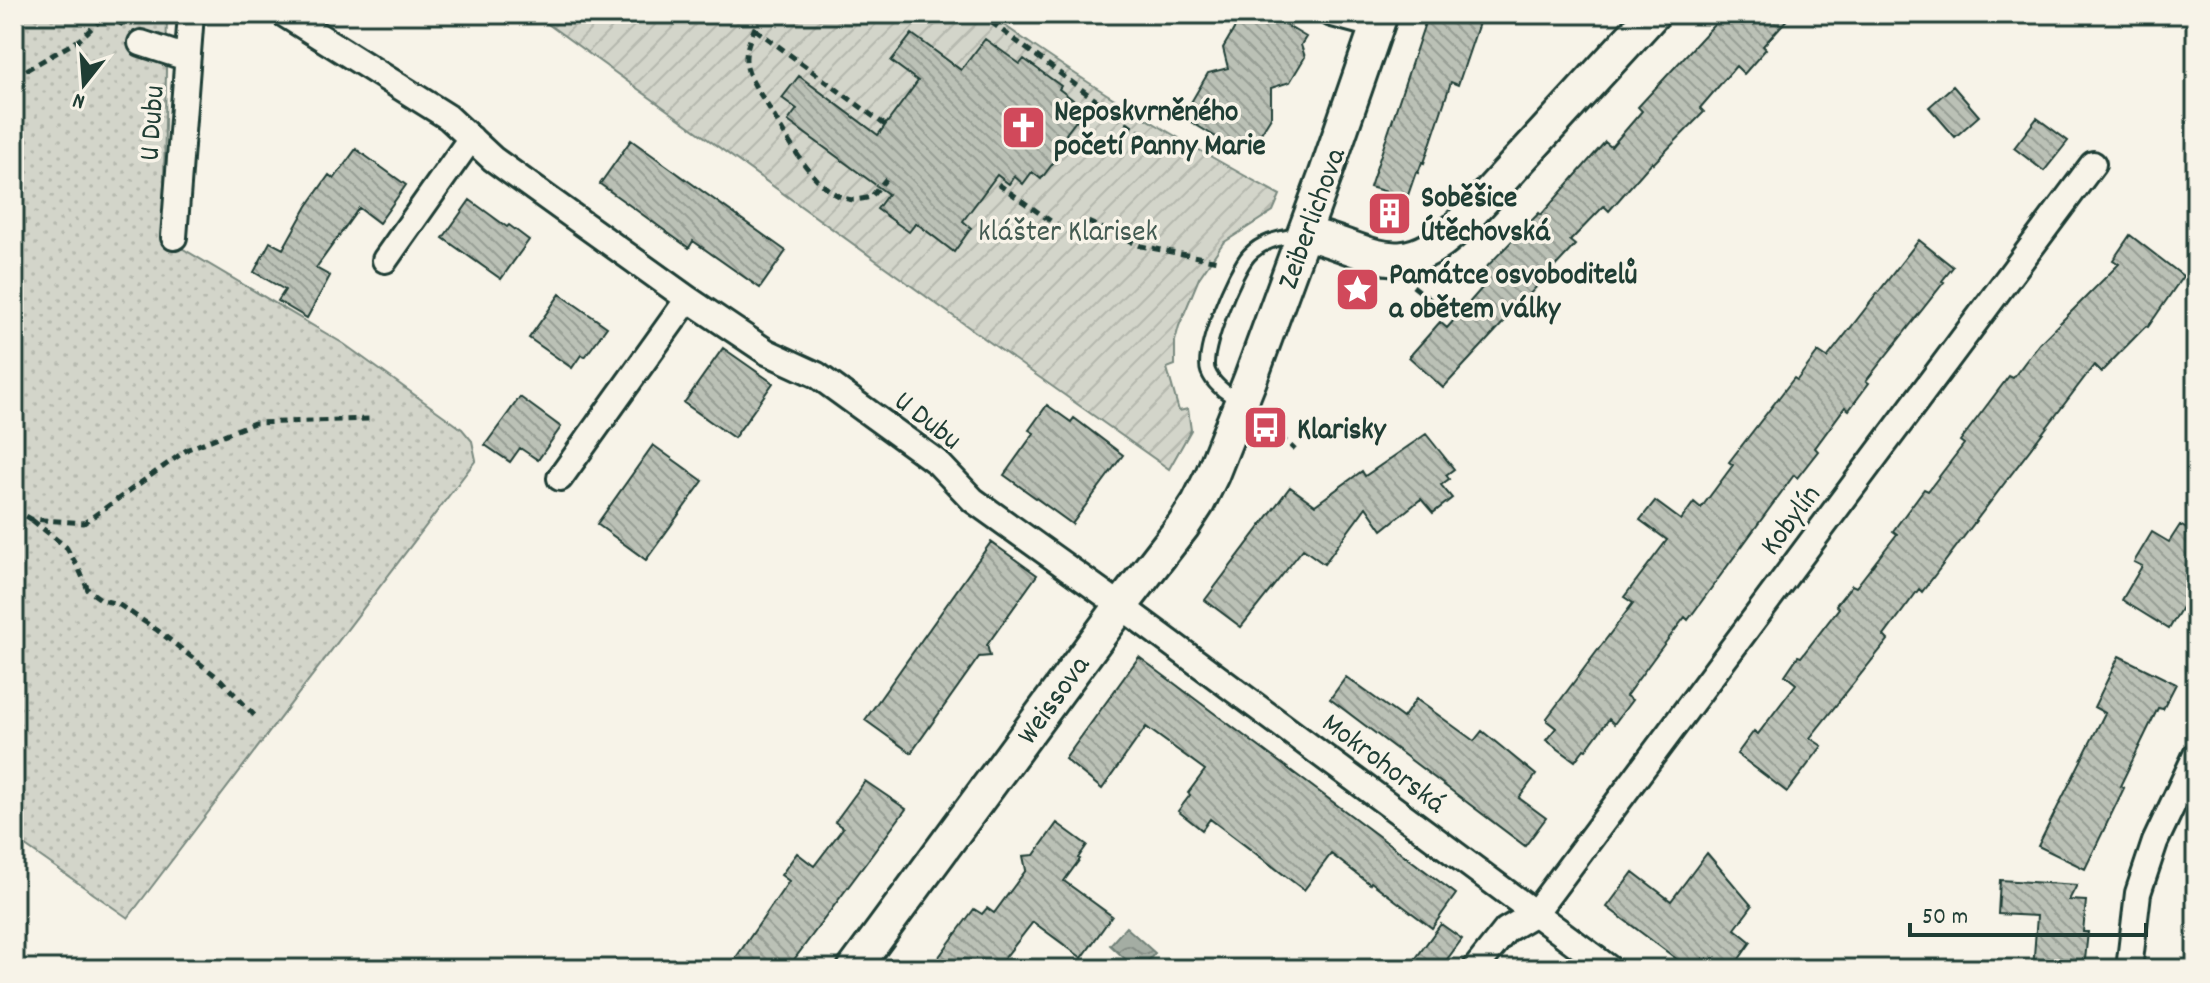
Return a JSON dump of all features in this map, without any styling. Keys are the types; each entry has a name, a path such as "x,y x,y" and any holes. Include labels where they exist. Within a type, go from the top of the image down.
{"street":[{"name":"U Dubu","path":"174,237 191,14"},
{"name":"U Dubu","path":"284,14 448,117 493,159 688,299 767,352 817,375 938,463 973,500 1121,606"},
{"path":"1332,14 1379,20"},
{"path":"1304,233 1394,260 1426,253 1457,228 1653,14"},
{"name":"Zeiberlichova","path":"1238,410 1379,20"},
{"path":"141,43 187,58"},
{"path":"385,260 471,138"},
{"name":"Kobylín","path":"1475,969 1506,930 1535,913 2093,164"},
{"path":"560,478 688,299"},
{"name":"Weissova","path":"854,969 1183,526 1198,503 1238,410"},
{"name":"Mokrohorská","path":"1121,606 1610,969"},
{"path":"2129,969 2138,893 2155,842 2196,755"}],"lane":[{"path":"1238,410 1208,371 1206,359 1219,317 1234,280 1250,254 1265,243 1304,233"}],"path":[{"path":"14,77 79,40 107,14"},
{"path":"761,14 748,46 746,63 755,85 811,174 834,192 853,200 871,197 886,179"},
{"path":"980,14 1151,141"},
{"path":"755,29 885,125"},
{"path":"998,184 1062,229 1085,237"},
{"path":"1088,222 1141,246 1218,261"},
{"path":"1413,286 1432,301"},
{"path":"31,519 84,523 188,449 254,423 371,419"},
{"path":"1270,427 1295,450"},
{"path":"14,509 66,547 88,590 102,600 118,604 157,630 221,680 256,717"}],"green space":[{"path":"14,14 167,14 163,237 344,344 462,429 472,441 476,460 128,918 14,838"},
{"name":"klášter Klarisek","path":"534,14 989,14 1132,110 1280,195 1273,211 1223,243 1199,278 1179,326 1175,341 1175,365 1167,368 1179,411 1188,409 1191,430 1169,469 974,331"}],"water":[{"path":"1126,927 1155,953 1141,969 1136,969 1110,945"}],"building":[{"path":"1267,14 1306,37 1301,45 1305,57 1290,82 1271,88 1271,117 1258,138 1236,149 1191,122 1194,117 1190,104 1208,73 1228,68 1223,48 1241,17"},
{"path":"1428,14 1482,14 1458,85 1451,82 1424,163 1416,172 1407,198 1370,187"},
{"path":"1724,14 1792,14 1763,46 1766,49 1744,74 1736,66 1700,108 1704,112 1652,162 1609,211 1604,206 1570,241 1575,245 1443,388 1409,357 1440,322 1447,328 1482,288 1474,280 1539,213 1541,215 1605,142 1611,147 1642,111 1638,107"},
{"path":"912,34 961,70 985,39 1020,64 1024,59 1061,86 1059,89 1085,109 1066,134 1072,138 1041,179 1032,172 1023,184 1014,176 1009,184 997,175 963,221 971,228 954,252 916,223 909,232 877,209 888,194 788,121 797,109 782,98 799,76 878,135 918,81 891,61"},
{"path":"1953,86 1979,116 1955,137 1929,107"},
{"path":"2037,118 2068,141 2044,171 2014,148"},
{"path":"631,140 786,251 760,288 693,241 689,248 600,184"},
{"path":"356,149 406,185 379,223 359,208 316,268 330,276 307,318 278,301 285,290 254,272 270,242 283,249 329,175 334,179"},
{"path":"470,200 529,240 501,279 443,238"},
{"path":"2130,235 2183,276 2148,327 2101,372 2094,365 1922,592 1919,589 1884,636 1888,640 1810,738 1822,746 1787,792 1737,754 1754,731 1758,734 1796,684 1785,675 1839,608 1836,605 1852,585 1856,587 1897,534 1893,531 1924,489 1928,491 1964,444 1960,441 2009,376 2013,378 2039,344 2119,264 2113,260"},
{"path":"1919,240 1953,267 1944,282 1866,381 1869,383 1849,410 1845,407 1815,448 1818,451 1797,478 1794,475 1688,620 1685,617 1659,651 1626,696 1632,700 1614,724 1609,719 1575,761 1546,740 1556,728 1547,718 1633,603 1624,597 1667,540 1640,520 1655,501 1681,520 1694,502 1701,508 1733,465 1729,462 1794,378 1797,380 1818,352 1827,358"},
{"path":"560,294 607,327 585,357 581,355 572,368 529,338"},
{"path":"723,348 773,383 734,438 684,403"},
{"path":"520,397 561,427 538,460 520,448 510,462 485,445"},
{"path":"1047,405 1071,422 1074,418 1123,455 1072,524 1004,475 1034,433 1029,430"},
{"path":"1426,434 1454,469 1446,475 1449,479 1441,485 1452,498 1433,513 1421,499 1382,530 1366,507 1324,564 1303,549 1241,627 1205,600 1290,487 1315,505 1362,471 1365,476"},
{"path":"653,445 703,481 646,560 597,524"},
{"path":"2180,525 2196,534 2196,584 2169,629 2122,600 2142,566 2134,562 2152,532 2169,542"},
{"path":"991,542 1037,575 987,645 990,656 979,657 911,753 865,720"},
{"path":"2119,656 2176,684 2163,709 2158,708 2085,869 2038,846 2105,713 2094,707"},
{"path":"1139,657 1456,894 1432,928 1331,854 1304,890 1210,819 1202,830 1178,811 1205,770 1146,727 1102,789 1065,759"},
{"path":"1346,677 1403,718 1416,699 1474,741 1482,731 1536,775 1519,798 1546,818 1525,846 1330,699"},
{"path":"865,781 906,809 787,969 728,969 789,881 781,875 797,853 814,866 843,828 835,822"},
{"path":"1057,823 1087,845 1064,881 1112,916 1082,958 1033,922 996,969 930,969 974,909 982,914 987,908 994,913 1026,870 1023,856 1034,855"},
{"path":"1707,853 1752,906 1735,929 1751,942 1732,969 1690,969 1607,907 1633,872 1671,901"},
{"path":"2000,880 2077,885 2069,900 2086,901 2083,932 2088,932 2084,969 2033,969 2037,916 1998,914"},
{"path":"1441,924 1462,939 1440,969 1408,969"}],"place":[{"name":"Neposkvrněného početí Panny Marie","path":"1023,127"},
{"name":"Soběšice Útěchovská","path":"1390,213"},
{"name":"Památce osvoboditelů a obětem války","path":"1358,290"},
{"name":"Klarisky","path":"1266,428"}]}
